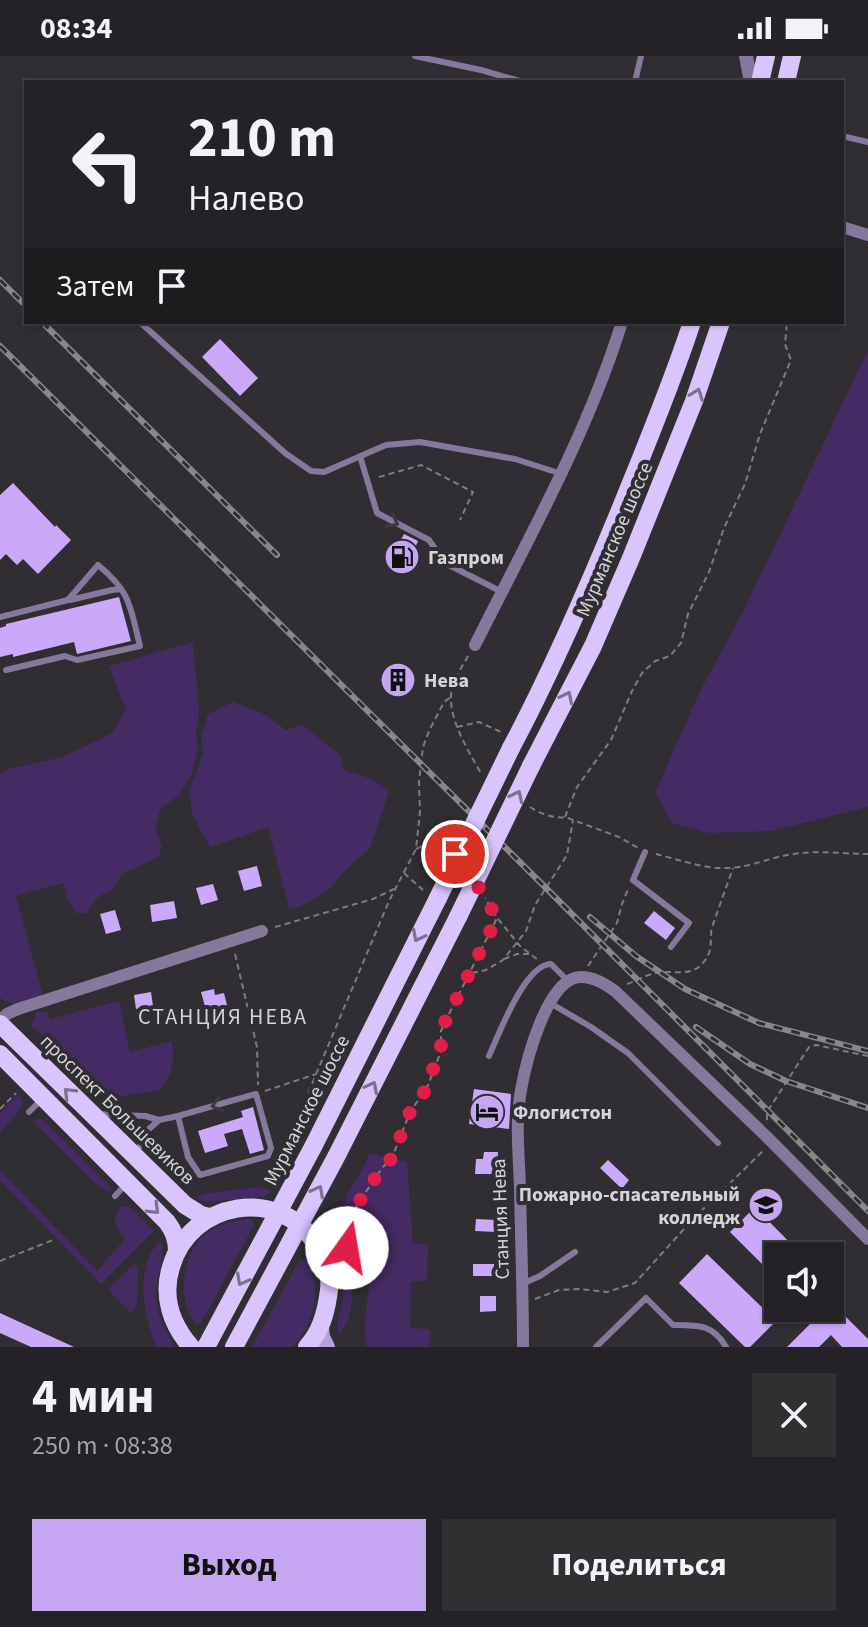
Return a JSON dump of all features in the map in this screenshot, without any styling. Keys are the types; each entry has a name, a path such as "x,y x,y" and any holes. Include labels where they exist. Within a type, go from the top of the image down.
{"main road":[{"path":"760,80 766,56"},
{"path":"786,80 792,56"},
{"name":"Мурманское шоссе","path":"206,1347 314,1145 506,740 528,716 599,559 691,324"},
{"name":"Мурманское шоссе","path":"300,1225 593,646 694,401 720,324"},
{"name":"проспект Большевиков","path":"0,1022 185,1205 210,1217"},
{"path":"0,1054 43,1098 121,1189 174,1231 177,1250"},
{"path":"191,1347 176,1326 168,1301 168,1275 177,1250 197,1226 210,1217 239,1208 265,1209 300,1225 324,1257 329,1273 328,1301 321,1327 307,1347"},
{"path":"234,1347 300,1225"},
{"path":"321,1327 327,1347"}],"street":[{"path":"746,56 751,80"},
{"path":"844,228 868,235"},
{"path":"475,645 562,474 621,324"},
{"path":"0,1022 18,1009 262,931"},
{"path":"574,979 600,981 611,989 768,1138 868,1239"},
{"name":"Станция Нева","path":"523,1347 518,1128 521,1091 530,1054 550,1003 558,990 574,979"}],"lane":[{"path":"415,56 516,80"},
{"path":"635,80 641,56"},
{"path":"844,136 868,142"},
{"path":"142,324 285,453 311,471 324,472 386,445 420,442 515,459 562,474"},
{"path":"360,456 377,513 429,540 445,563 502,592"},
{"path":"6,670 65,656 77,660 140,646 128,596 115,579 98,565 68,600"},
{"path":"0,617 121,589"},
{"path":"645,852 633,880 689,923 671,947"},
{"path":"489,1056 520,991 532,974 545,964 551,964 574,979"},
{"path":"550,1003 628,1053 718,1143"},
{"path":"91,1114 145,1116 159,1120 256,1094 271,1148 268,1156 200,1175 188,1157 178,1116"},
{"path":"29,1112 43,1098"},
{"path":"135,1156 149,1129 159,1120"},
{"path":"522,1284 540,1276 575,1252"},
{"path":"596,1347 646,1298 673,1325 703,1325 720,1337 726,1347"}],"path":[{"path":"565,817 577,787 611,740 642,673 655,661 670,656 681,643 688,614 745,484 760,434 791,360 785,344 787,324"},
{"path":"379,477 421,465 473,492 460,520"},
{"path":"299,1141 296,1122 395,888 416,849 423,747 444,702 451,697"},
{"path":"457,727 479,722 506,740"},
{"path":"503,960 526,931 535,905 567,855 573,820"},
{"path":"619,837 645,852 719,868 759,863 774,856 799,853 868,854"},
{"path":"416,849 433,841 444,842 451,850"},
{"path":"611,989 650,974 689,972 702,963 711,950 712,927 733,867"},
{"path":"404,873 431,895"},
{"path":"574,979 617,923 633,880"},
{"path":"262,931 373,899 395,888"},
{"path":"481,893 517,942 545,964"},
{"path":"347,1248 357,1205 392,1158 410,1112 427,1088 441,1051 441,1031 497,918"},
{"path":"232,941 257,1047 259,1082 256,1094"},
{"path":"471,973 486,970 517,954 530,955"},
{"path":"523,1305 559,1290 607,1292 635,1283 694,1218 765,1150 767,1112 809,1047 816,1045 868,1056"},
{"path":"256,1094 317,1074"},
{"path":"0,1109 18,1091"},
{"path":"0,1261 53,1240"}],"shaded area":[{"path":"868,350 868,807 771,831 708,833 672,823 655,793 700,691 743,612"},
{"path":"193,642 199,712 196,734 198,750 191,776 178,796 161,808 155,827 162,847 158,857 122,874 113,889 98,897 86,913 76,913 68,900 64,883 16,896 43,995 22,1003 11,1003 0,998 0,773 63,757 112,733 126,710 109,666"},
{"path":"233,702 264,714 286,730 302,725 340,755 343,770 372,779 389,791 370,848 327,891 300,907 289,908 268,827 210,847 192,814 189,792 203,753 201,736 208,714"},
{"path":"119,1001 130,1052 172,1041 172,1068 158,1091 124,1096 105,1094 84,1080 74,1060 31,1026 37,1012 47,1011 50,1019"},
{"path":"18,1094 23,1100 22,1107 0,1133 0,1113"},
{"path":"44,1120 110,1187 109,1192 96,1184 34,1122"},
{"path":"369,1153 407,1162 413,1243 428,1244 427,1281 411,1281 410,1328 430,1329 429,1347 367,1347 365,1325 369,1271 344,1209 347,1195"},
{"path":"0,1170 97,1271 125,1239 115,1223 122,1206 130,1207 154,1231 101,1284 0,1180"},
{"path":"258,1187 272,1191 263,1197 206,1202 196,1198 203,1194"},
{"path":"249,1219 254,1225 201,1323 197,1325 190,1316 184,1293 186,1268 195,1245 212,1229"},
{"path":"322,1222 340,1240 351,1275 352,1302 345,1326 338,1336 342,1279"},
{"path":"161,1240 156,1300 161,1320 174,1347 156,1347 145,1306 147,1263"},
{"path":"305,1258 311,1268 315,1292 311,1317 300,1339 292,1347 252,1347 299,1261"},
{"path":"134,1264 138,1267 137,1306 131,1313 109,1288"}],"building":[{"path":"220,339 258,378 240,396 202,357"},
{"path":"13,483 71,540 38,574 23,559 17,565 6,554 0,560 0,495"},
{"path":"404,534 418,541 408,565 392,557"},
{"path":"119,597 131,641 77,654 74,642 13,657 13,654 0,657 0,628 6,624"},
{"name":"Нева","path":"400,667 411,682 396,693 385,678"},
{"path":"257,866 262,886 244,891 238,871"},
{"path":"213,884 218,900 201,905 196,888"},
{"path":"174,901 177,918 152,922 150,905"},
{"path":"115,910 121,930 106,934 100,914"},
{"path":"654,911 675,928 666,940 644,923"},
{"path":"214,989 215,995 224,993 227,1005 206,1010 201,992"},
{"path":"151,992 153,1006 136,1009 134,995"},
{"path":"474,1089 511,1094 509,1129 469,1124"},
{"path":"253,1107 264,1150 250,1154 242,1129 224,1134 228,1146 205,1153 198,1131 243,1117 241,1111"},
{"path":"484,1152 498,1152 497,1174 475,1174 476,1159 483,1159"},
{"path":"608,1160 629,1180 622,1189 600,1168"},
{"path":"755,1207 789,1242 764,1242 764,1266 730,1232"},
{"path":"476,1219 497,1220 496,1232 475,1231"},
{"path":"707,1254 764,1309 764,1322 775,1322 750,1347 745,1347 679,1283"},
{"path":"473,1264 494,1264 494,1276 473,1276"},
{"path":"480,1296 496,1296 496,1311 480,1312"},
{"path":"0,1313 74,1347 31,1347 0,1333"},
{"path":"844,1315 868,1339 868,1347 842,1347 831,1335 819,1347 787,1347 812,1322 844,1322"}],"railway":[{"path":"0,280 24,304"},
{"path":"44,324 277,555"},
{"path":"0,346 868,1211"},
{"path":"590,917 636,956 685,989 759,1023 868,1051"},
{"path":"696,1027 750,1064 786,1081 868,1108"}],"place":[{"name":"Газпром","path":"402,557"},
{"name":"Нева","path":"398,680"},
{"name":"Флогистон","path":"487,1112"},
{"name":"Пожарно-спасательный колледж","path":"766,1205"}],"district":[{"name":"СТАНЦИЯ НЕВА","path":"223,1016"}],"route":[{"path":"347,1248 357,1205 392,1158 410,1112 427,1088 441,1051 441,1031 497,918 455,854"}]}
